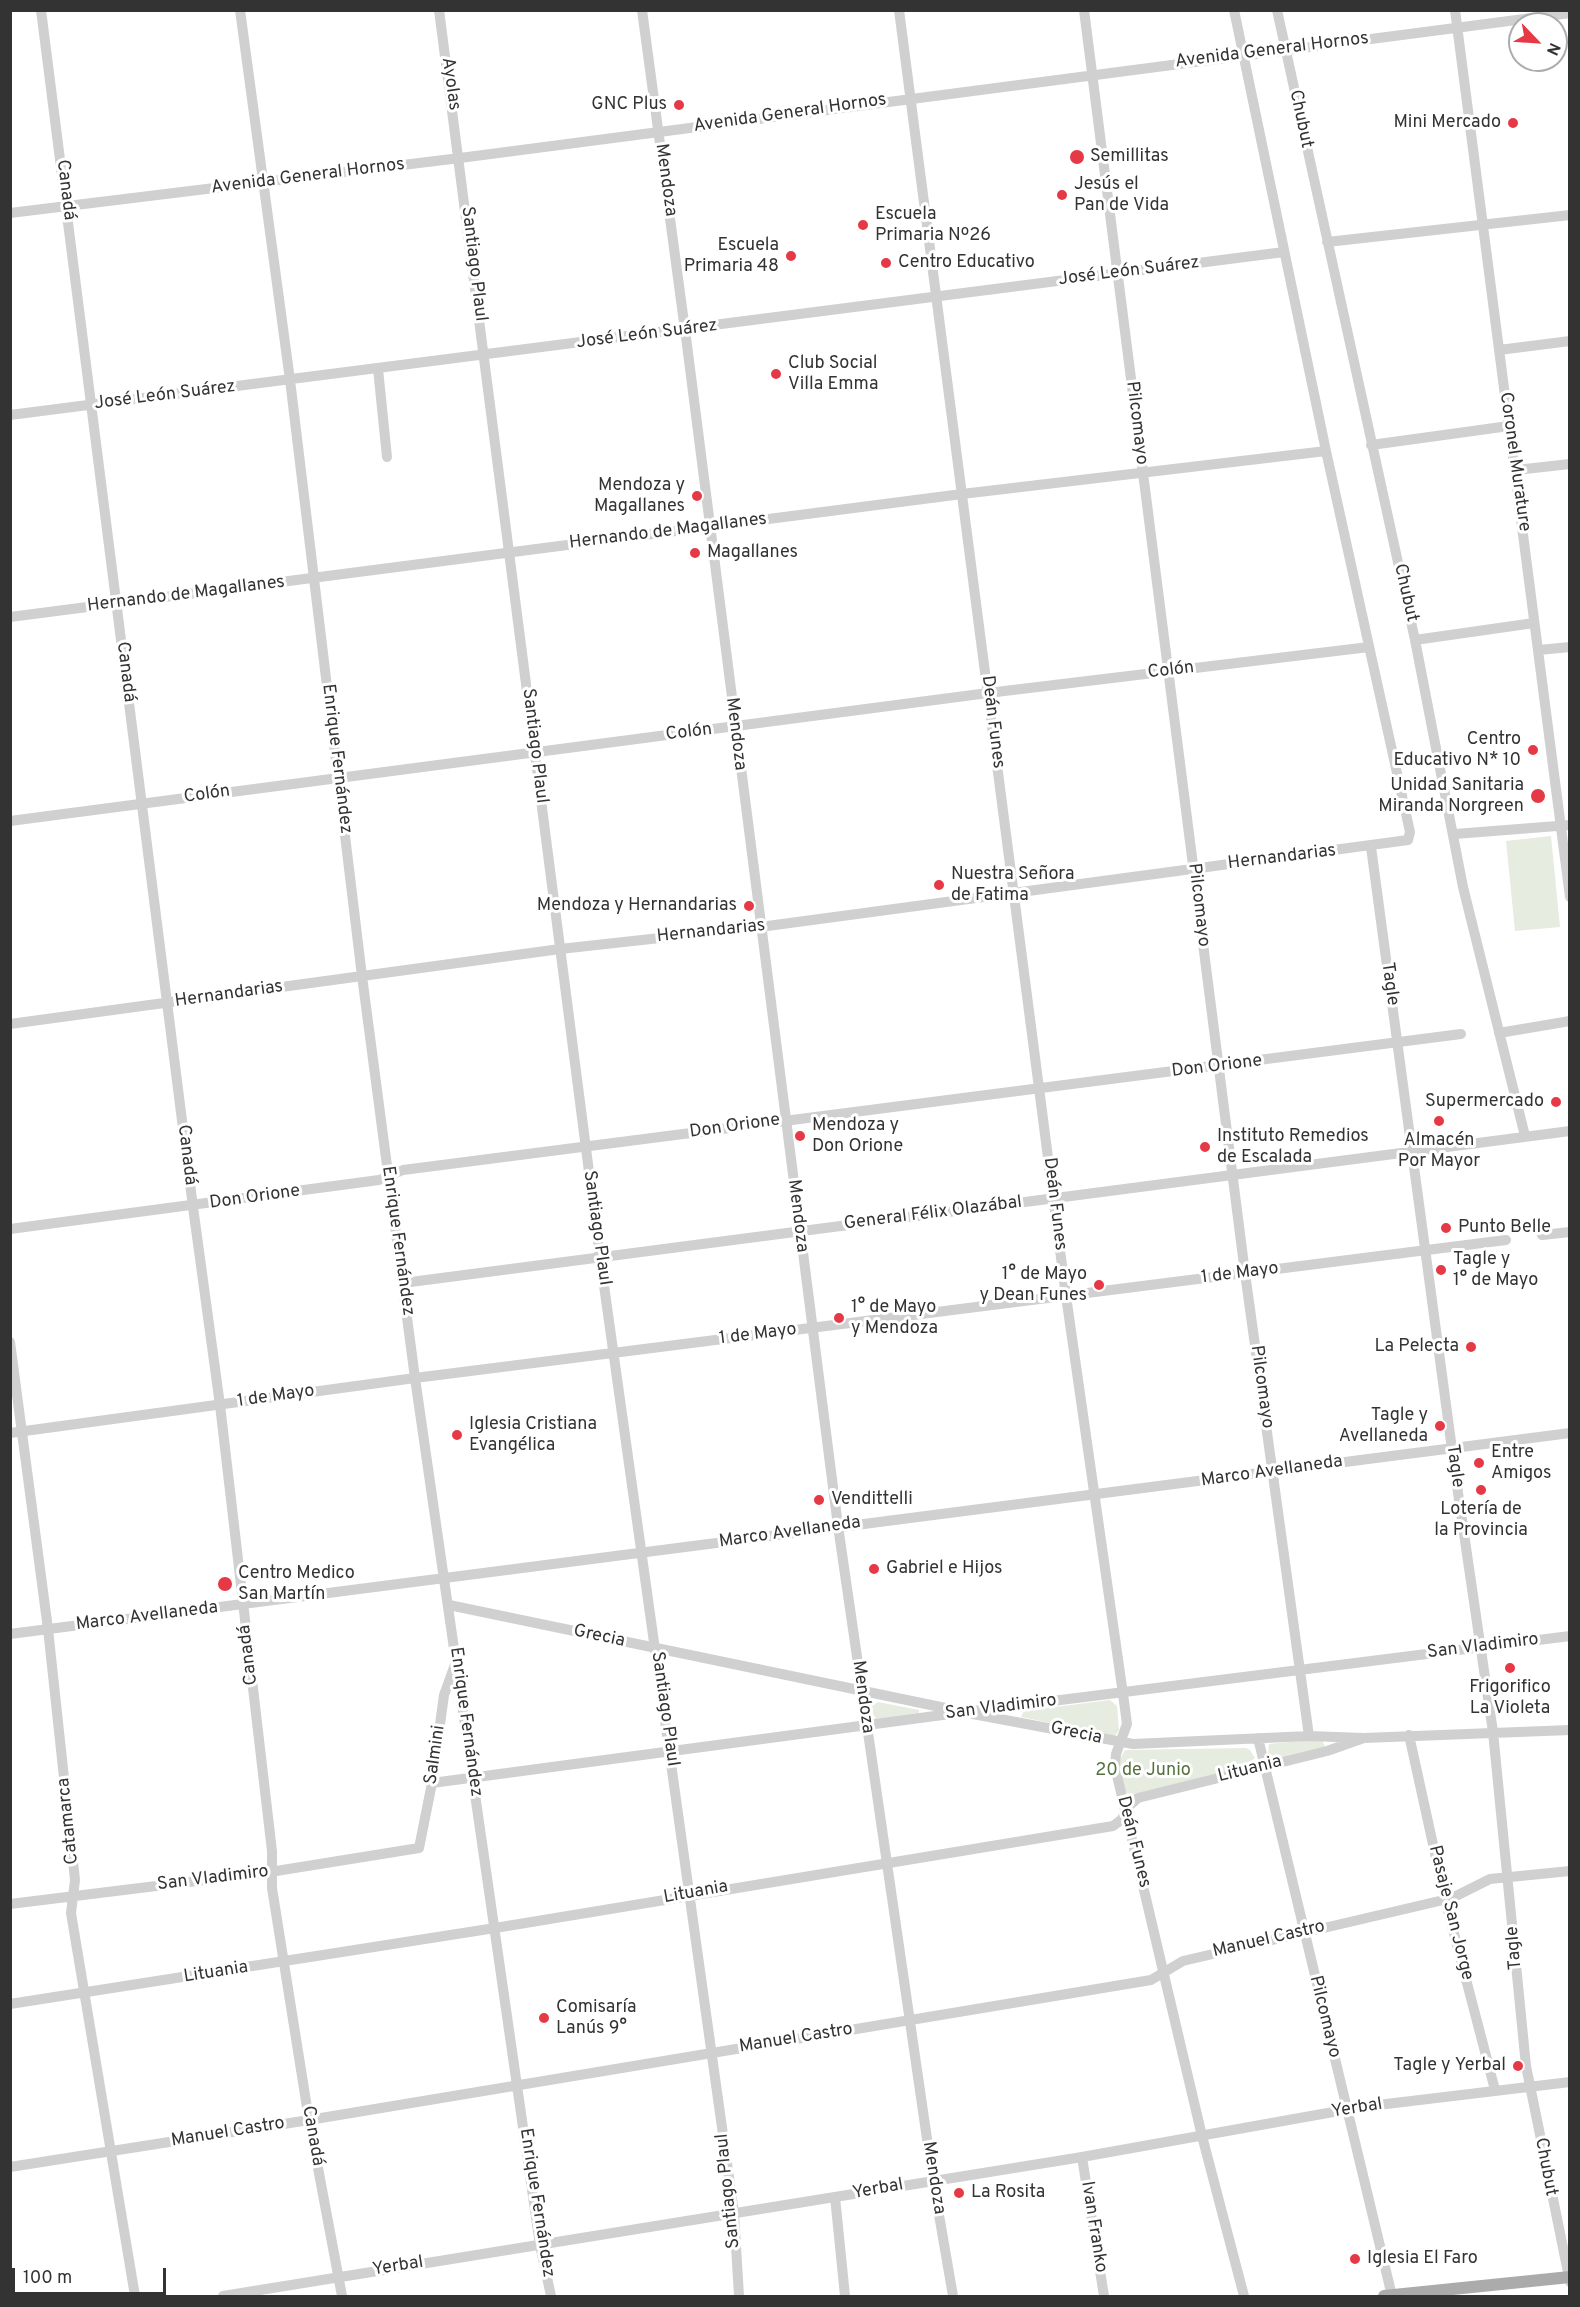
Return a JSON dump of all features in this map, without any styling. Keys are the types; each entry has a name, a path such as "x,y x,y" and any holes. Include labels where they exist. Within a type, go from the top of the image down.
{"main road":[{"path":"1389,2296 1569,2279"}],"street":[{"name":"Canadá","path":"41,10 220,1405 272,1851 270,1872 309,2120 336,2276 342,2296"},
{"name":"Enrique Fernández","path":"240,10 290,380 403,1283 540,2245 551,2296"},
{"name":"Ayolas","path":"439,10 460,158"},
{"name":"Mendoza","path":"642,10 686,331 734,728 838,1526 933,2180 953,2296"},
{"name":"Deán Funes","path":"899,10 1065,1296 1127,1724 1116,1754 1115,1767 1202,2136 1244,2296"},
{"name":"Pilcomayo","path":"1084,10 1245,1273 1309,1736"},
{"path":"1234,10 1369,647"},
{"name":"Chubut","path":"1277,10 1415,640 1455,834 1463,887 1525,1136"},
{"name":"Coronel Murature","path":"1455,10 1534,623 1565,826 1569,897"},
{"name":"Avenida General Hornos","path":"10,213 460,158 1569,13"},
{"name":"Santiago Plaul","path":"460,158 600,1257 734,2213 739,2296"},
{"path":"1327,242 1569,215"},
{"name":"José León Suárez","path":"10,416 686,331 936,296 1284,252"},
{"path":"1498,350 1569,341"},
{"path":"378,369 387,457"},
{"path":"1371,445 1509,426"},
{"name":"Hernando de Magallanes","path":"10,617 962,494 1326,451"},
{"path":"1516,470 1569,464"},
{"path":"1415,640 1534,623"},
{"name":"Colón","path":"10,822 988,693 1369,647"},
{"name":"Hernandarias","path":"10,1024 560,948 760,927 1404,842 1410,837 1369,647"},
{"path":"1539,650 1569,647"},
{"path":"1455,834 1565,826"},
{"name":"Tagle","path":"1371,847 1451,1447 1493,1732 1530,2086"},
{"path":"1499,1033 1569,1021"},
{"name":"Don Orione","path":"10,1229 193,1207 379,1180 403,1170 786,1119 1219,1067 1461,1034"},
{"name":"General Félix Olazábal","path":"403,1283 1569,1131"},
{"path":"1542,1235 1569,1232"},
{"name":"1 de Mayo","path":"10,1433 416,1378 1506,1240"},
{"name":"Catamarca","path":"10,1342 48,1629 75,1880 72,1913 135,2296"},
{"name":"Marco Avellaneda","path":"10,1634 1569,1433"},
{"name":"Grecia","path":"449,1605 1121,1744 1309,1736 1364,1738 1569,1730"},
{"name":"San Vladimiro","path":"432,1783 965,1712 1123,1694 1569,1636"},
{"name":"Salmini","path":"414,1851 420,1845 432,1783 444,1695 457,1659"},
{"name":"Pasaje San Jorge","path":"1409,1735 1446,1899 1495,2090"},
{"name":"Pilcomayo","path":"1258,1738 1303,1932 1348,2110 1389,2296"},
{"name":"Lituania","path":"10,2004 86,1994 495,1928 888,1861 1113,1826 1121,1820 1138,1798 1327,1751 1364,1738"},
{"name":"San Vladimiro","path":"10,1904 270,1872 414,1851"},
{"name":"Manuel Castro","path":"10,2167 309,2120 1150,1980 1183,1961 1446,1899 1479,1883 1509,1876 1569,1871"},
{"name":"Yerbal","path":"223,2296 1082,2157 1348,2110 1569,2082"},
{"name":"Chubut","path":"1530,2086 1569,2279"},
{"name":"Ivan Franko","path":"1082,2157 1104,2296"},
{"path":"835,2197 844,2296"}],"green space":[{"path":"1551,836 1560,927 1515,931 1506,841"},
{"path":"1110,1700 1117,1706 1119,1730 1115,1736 1021,1717 1024,1711"},
{"path":"878,1702 919,1710 919,1713 876,1719 872,1706"},
{"path":"1321,1739 1325,1746 1322,1749 1272,1760 1268,1754 1269,1744"},
{"name":"20 de Junio","path":"1246,1748 1255,1758 1248,1765 1131,1797 1125,1791 1119,1761 1125,1750"}],"place":[{"name":"GNC Plus","path":"679,105"},
{"name":"Mini Mercado","path":"1513,123"},
{"name":"Semillitas","path":"1077,157"},
{"name":"Jesús el Pan de Vida","path":"1062,195"},
{"name":"Escuela Primaria Nº26","path":"863,225"},
{"name":"Escuela Primaria 48","path":"791,256"},
{"name":"Centro Educativo","path":"886,263"},
{"name":"Club Social Villa Emma","path":"776,374"},
{"name":"Mendoza y Magallanes","path":"697,496"},
{"name":"Magallanes","path":"695,553"},
{"name":"Centro Educativo N* 10","path":"1533,750"},
{"name":"Unidad Sanitaria Miranda Norgreen","path":"1538,796"},
{"name":"Nuestra Señora de Fatima","path":"939,885"},
{"name":"Mendoza y Hernandarias","path":"749,906"},
{"name":"Supermercado","path":"1556,1102"},
{"name":"Almacén Por Mayor","path":"1439,1121"},
{"name":"Mendoza y Don Orione","path":"800,1136"},
{"name":"Instituto Remedios de Escalada","path":"1205,1147"},
{"name":"Punto Belle","path":"1446,1228"},
{"name":"Tagle y 1° de Mayo","path":"1441,1270"},
{"name":"1° de Mayo y Dean Funes","path":"1099,1285"},
{"name":"1° de Mayo y Mendoza","path":"839,1318"},
{"name":"La Pelecta","path":"1471,1347"},
{"name":"Tagle y Avellaneda","path":"1440,1426"},
{"name":"Iglesia Cristiana Evangélica","path":"457,1435"},
{"name":"Entre Amigos","path":"1479,1463"},
{"name":"Lotería de la Provincia","path":"1481,1490"},
{"name":"Vendittelli","path":"819,1500"},
{"name":"Gabriel e Hijos","path":"874,1569"},
{"name":"Centro Medico San Martín","path":"225,1584"},
{"name":"Frigorifico La Violeta","path":"1510,1668"},
{"name":"Comisaría Lanús 9°","path":"544,2018"},
{"name":"Tagle y Yerbal","path":"1518,2066"},
{"name":"La Rosita","path":"959,2193"},
{"name":"Iglesia El Faro","path":"1355,2259"}]}
